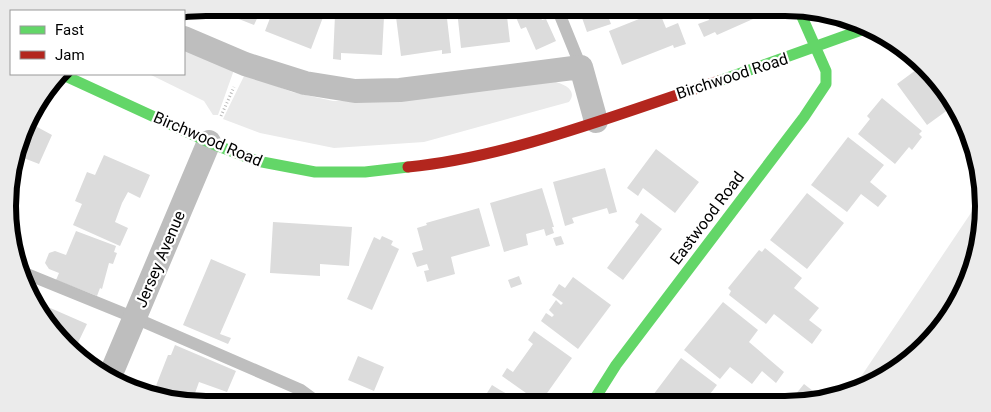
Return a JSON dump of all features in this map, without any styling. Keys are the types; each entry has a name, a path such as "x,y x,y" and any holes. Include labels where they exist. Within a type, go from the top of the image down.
{"street":[{"name":"Eastwood Road","path":"596,396 616,365 804,117 826,84 826,71 802,17"},
{"name":"Birchwood Road","path":"67,77 209,142 268,164 338,174 407,169 482,153 596,121 815,48 859,31"},
{"path":"185,38 245,64 305,83 355,91 400,90 581,67 596,121"},
{"name":"Jersey Avenue","path":"112,371 209,142"}],"lane":[{"path":"560,16 581,67"},
{"path":"29,275 135,318 301,390 309,396"}],"path":[{"path":"209,142 245,64"}],"shaded area":[{"path":"185,50 235,67 218,115 213,115 204,101 151,75 185,75"},
{"path":"245,74 292,92 333,101 390,101 552,81 568,87 572,97 569,102 424,142 334,148 260,133 223,119"},
{"path":"975,207 973,231 965,267 955,290 936,322 901,357 858,381"}],"building":[{"path":"231,16 258,16 254,25"},
{"path":"271,16 323,16 311,49 265,31"},
{"path":"335,16 384,17 382,55 341,53 341,60 333,59"},
{"path":"447,16 451,53 442,54 442,50 401,56 396,17"},
{"path":"458,16 507,16 510,42 461,48"},
{"path":"515,16 540,16 542,20 546,19 556,41 536,50 526,27 521,29"},
{"path":"581,16 608,16 611,24 587,32"},
{"path":"646,16 661,16 666,28 678,23 686,44 674,48 673,45 622,65 609,31"},
{"path":"708,16 752,16 753,19 717,35 715,32 704,37 698,24 709,20"},
{"path":"917,70 935,89 948,110 927,125 897,84"},
{"path":"882,98 922,131 919,134 922,137 912,150 909,147 895,164 858,134 870,119 867,116"},
{"path":"34,125 52,135 39,164 23,158"},
{"path":"848,137 884,165 870,182 887,196 878,207 861,194 847,212 811,185"},
{"path":"656,149 699,182 675,213 643,188 638,196 627,188"},
{"path":"104,155 150,175 140,198 128,192 122,203 115,222 128,228 120,246 73,225 82,204 75,201 87,172 95,175"},
{"path":"605,168 617,212 609,214 607,208 572,218 574,223 565,226 553,182"},
{"path":"542,188 554,227 552,227 554,233 546,236 544,229 526,234 528,245 504,252 490,203"},
{"path":"807,193 844,223 807,269 770,240"},
{"path":"479,208 490,246 451,257 455,274 427,282 424,271 429,270 427,264 417,267 412,253 423,250 417,228 427,225 426,223"},
{"path":"641,213 662,229 623,280 607,268 639,225 635,222"},
{"path":"273,222 352,227 349,266 320,264 320,276 270,273"},
{"path":"76,231 116,246 114,252 117,253 113,264 109,263 102,289 100,288 97,296 56,280 59,273 49,269 45,263 49,253 55,251 66,255"},
{"path":"382,236 393,241 391,245 399,249 372,310 347,299 374,237 380,240"},
{"path":"561,236 564,244 556,246 553,238"},
{"path":"765,248 802,278 794,288 819,308 809,320 822,330 812,344 774,314 766,324 729,295 731,291 728,288 759,250 762,252"},
{"path":"211,259 246,274 220,334 231,338 228,344 183,325"},
{"path":"519,276 522,284 511,288 508,280"},
{"path":"573,277 611,305 578,349 541,321 546,313 552,317 554,315 549,310 556,300 561,305 563,303 552,295 559,284 565,288"},
{"path":"723,302 758,330 749,342 784,372 776,383 762,371 752,384 730,367 720,379 684,350"},
{"path":"45,306 87,324 77,345 55,322"},
{"path":"534,331 572,358 545,396 530,396 502,376 507,368 513,372 533,344 528,340"},
{"path":"175,345 236,371 227,392 199,382 194,395 155,388 168,355 171,355"},
{"path":"358,356 384,367 374,391 348,380"},
{"path":"681,358 717,385 708,396 652,396"},
{"path":"804,384 816,393 810,394 795,395"},
{"path":"492,385 511,396 485,396"}],"traffic: fast":[{"path":"596,396 616,365 804,117 826,84 826,71 802,17"},
{"path":"719,81 858,31"},
{"path":"67,77 213,144 257,161 315,172 365,172 408,167"}],"traffic: jam":[{"path":"408,167 447,162 526,144 719,81"}]}
